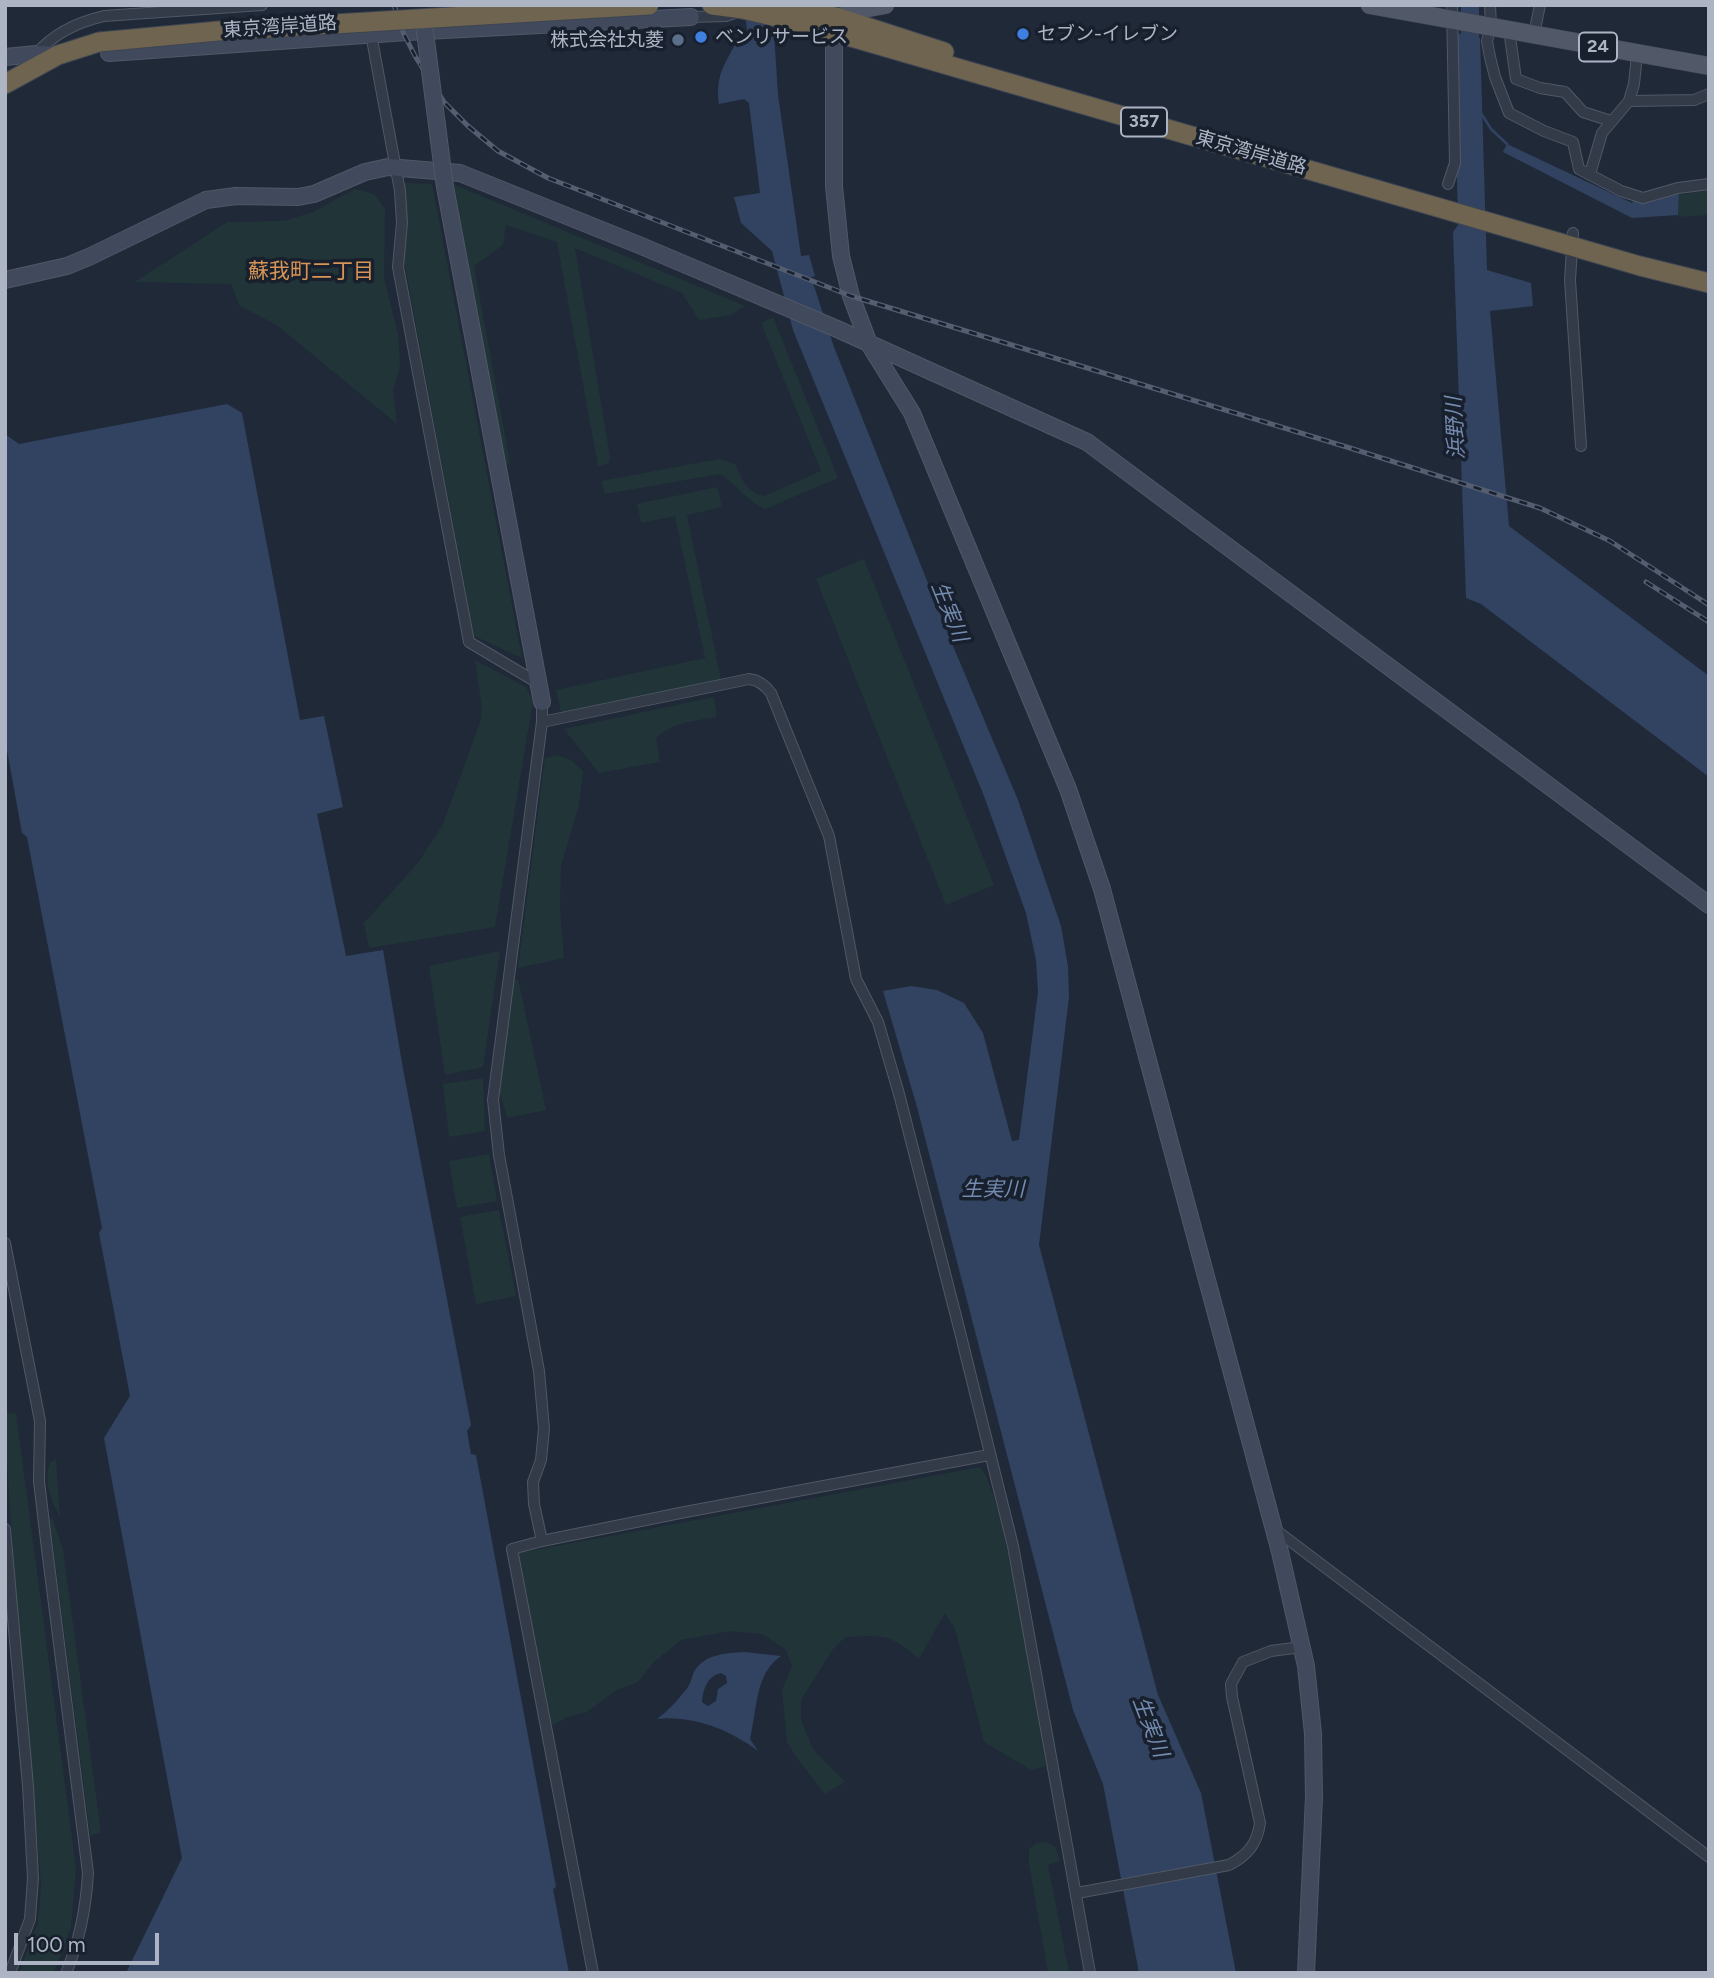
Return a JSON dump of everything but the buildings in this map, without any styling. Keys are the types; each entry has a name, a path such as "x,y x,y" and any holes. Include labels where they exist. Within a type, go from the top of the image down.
{"highway":[{"name":"東京湾岸道路","path":"5,84 58,55 102,42 135,26 399,5"},
{"name":"東京湾岸道路","path":"6,59 121,38 422,11 649,5"},
{"name":"東京湾岸道路","path":"726,7 842,19 1452,199 1490,216 1572,239 1709,271"},
{"name":"東京湾岸道路","path":"1572,239 1640,266 1709,284"}],"main road":[{"path":"842,19 857,10 882,5"},
{"name":"24","path":"1370,5 1452,13 1496,27 1637,55 1709,66"}],"street":[{"path":"36,54 64,30 86,20 104,16 262,5"},
{"path":"399,5 407,32"},
{"path":"1490,5 1516,79 1540,88 1565,92 1583,112 1611,121"},
{"path":"1534,34 1541,5"},
{"path":"102,42 371,34 726,16 726,7"},
{"path":"422,11 445,187 542,702 542,722 493,1100 499,1154 538,1371 544,1429 541,1460 533,1482 542,1541"},
{"path":"1452,13 1455,163 1452,199"},
{"path":"842,19 834,186 841,256 851,296 869,344 912,412 1068,789 1098,876 1273,1528 1306,1666 1313,1734 1314,1797 1306,1973"},
{"path":"1496,27 1487,41 1495,77 1510,113 1544,131 1573,142 1579,169 1620,191 1643,198 1678,188 1709,184"},
{"path":"371,34 400,191 402,223 398,267 469,642 538,683"},
{"path":"36,54 58,55"},
{"path":"1590,174 1602,133 1629,101 1634,85 1637,55"},
{"path":"1629,101 1694,100 1709,94"},
{"path":"5,280 79,261 206,200 236,196 298,197 314,194 365,172 395,168 460,173 835,328 1087,442 1709,905"},
{"path":"1572,239 1570,280 1581,446"},
{"path":"542,722 749,679 757,680 771,693 829,836 856,979 878,1022 899,1094 1013,1546 1091,1972"},
{"path":"5,1243 40,1422 40,1481 47,1549 88,1873 84,1922 66,1973"},
{"path":"593,1973 512,1549 989,1455"},
{"path":"1273,1528 1709,1857"},
{"path":"5,1529 28,1786 33,1878 30,1919 9,1973"},
{"path":"1077,1893 1219,1867 1240,1859 1250,1850 1257,1839 1260,1823 1231,1684 1243,1662 1271,1651 1301,1647"}],"green space":[{"path":"404,183 432,184 522,658 474,636 404,261 408,228"},
{"path":"455,185 745,306 731,315 699,320 682,293 575,248 609,463 598,466 557,242 506,225 503,245 474,266 510,463 502,465 449,186"},
{"path":"355,189 374,194 385,209 384,278 398,335 400,366 393,391 397,424 278,326 239,305 231,284 135,282 227,222 284,221 313,212"},
{"path":"1709,190 1709,215 1678,217 1679,195"},
{"path":"773,317 838,478 765,509 720,474 605,494 601,481 719,459 735,464 749,489 764,496 821,471 761,323"},
{"path":"717,487 722,507 687,515 721,680 561,713 556,690 705,658 675,516 641,523 637,504"},
{"path":"864,559 994,885 946,905 816,579"},
{"path":"475,660 526,687 533,701 495,927 369,948 364,923 418,863 443,824 480,722 482,708"},
{"path":"714,697 717,717 677,725 656,738 660,762 599,773 564,729"},
{"path":"557,755 571,760 583,771 579,805 561,866 560,910 564,958 518,968 545,758"},
{"path":"500,951 483,1067 445,1075 429,966"},
{"path":"518,979 546,1110 507,1118 499,1089 509,981"},
{"path":"483,1078 485,1131 449,1137 443,1084"},
{"path":"489,1154 497,1201 457,1208 449,1161"},
{"path":"499,1210 516,1296 476,1304 460,1217"},
{"path":"16,1413 76,1868 71,1927 54,1973 19,1973 38,1923 41,1884 5,1434 5,1414"},
{"path":"56,1460 60,1517 51,1497 47,1476 50,1462"},
{"path":"980,1467 989,1483 1009,1558 1046,1766 1031,1770 984,1742 955,1629 945,1613 919,1659 893,1640 878,1636 845,1637 833,1649 801,1700 801,1720 813,1749 845,1782 825,1794 787,1742 782,1690 792,1666 786,1650 762,1634 731,1631 681,1640 654,1662 638,1682 615,1691 587,1712 567,1717 552,1726 519,1553"},
{"path":"52,1517 63,1550 101,1833 90,1835 50,1521"},
{"path":"1046,1842 1055,1846 1060,1861 1048,1865 1069,1973 1048,1973 1029,1864 1029,1849 1036,1843"}],"water":[{"name":"生実川","path":"767,30 767,34 774,33 778,95 801,256 809,255 815,276 811,277 834,347 953,646 1018,800 1061,926 1068,966 1069,997 1039,1245 1158,1695 1201,1793 1236,1973 1139,1973 1103,1784 1073,1710 917,1107 883,991 911,986 937,990 964,1003 983,1033 1012,1141 1019,1140 1038,992 1036,960 1026,913 984,796 793,330 772,251 741,223 734,197 760,193 749,103 744,99 719,104 718,85 725,63 738,39 746,37 746,34"},
{"path":"1454,33 1480,38 1487,270 1531,283 1533,306 1490,311 1509,526 1709,676 1709,777 1481,604 1466,598 1453,232 1458,225"},
{"path":"1507,144 1632,203 1679,192 1678,215 1632,218 1503,152"},
{"path":"227,404 242,413 300,720 324,716 343,807 317,814 346,956 383,950 471,1425 467,1431 471,1454 476,1455 556,1887 553,1889 569,1973 126,1973 182,1858 104,1438 130,1396 99,1233 102,1228 27,837 22,833 5,739 5,434 19,444"},
{"path":"744,1652 781,1656 766,1672 758,1693 750,1739 758,1751 710,1726 684,1719 657,1719 685,1691 694,1672 704,1661 723,1654","holes":["721,1673 726,1676 727,1683 718,1689 716,1701 708,1706 702,1702 705,1687 710,1680"]}],"waterway":[{"name":"生実川","path":"753,5 759,54"},
{"name":"浜野川","path":"1470,5 1470,58"},
{"path":"1481,113 1491,129 1507,144"}],"railway":[{"path":"394,5 415,56 444,102 498,151 548,178 851,296 1540,508 1610,541 1709,605"},
{"path":"1646,582 1709,622"}],"place":[{"name":"セブン-イレブン","path":"1023,34"},
{"name":"ベンリサービス","path":"701,37"},
{"name":"株式会社丸菱","path":"678,40"}],"district":[{"name":"蘇我町二丁目","path":"311,272"}]}
